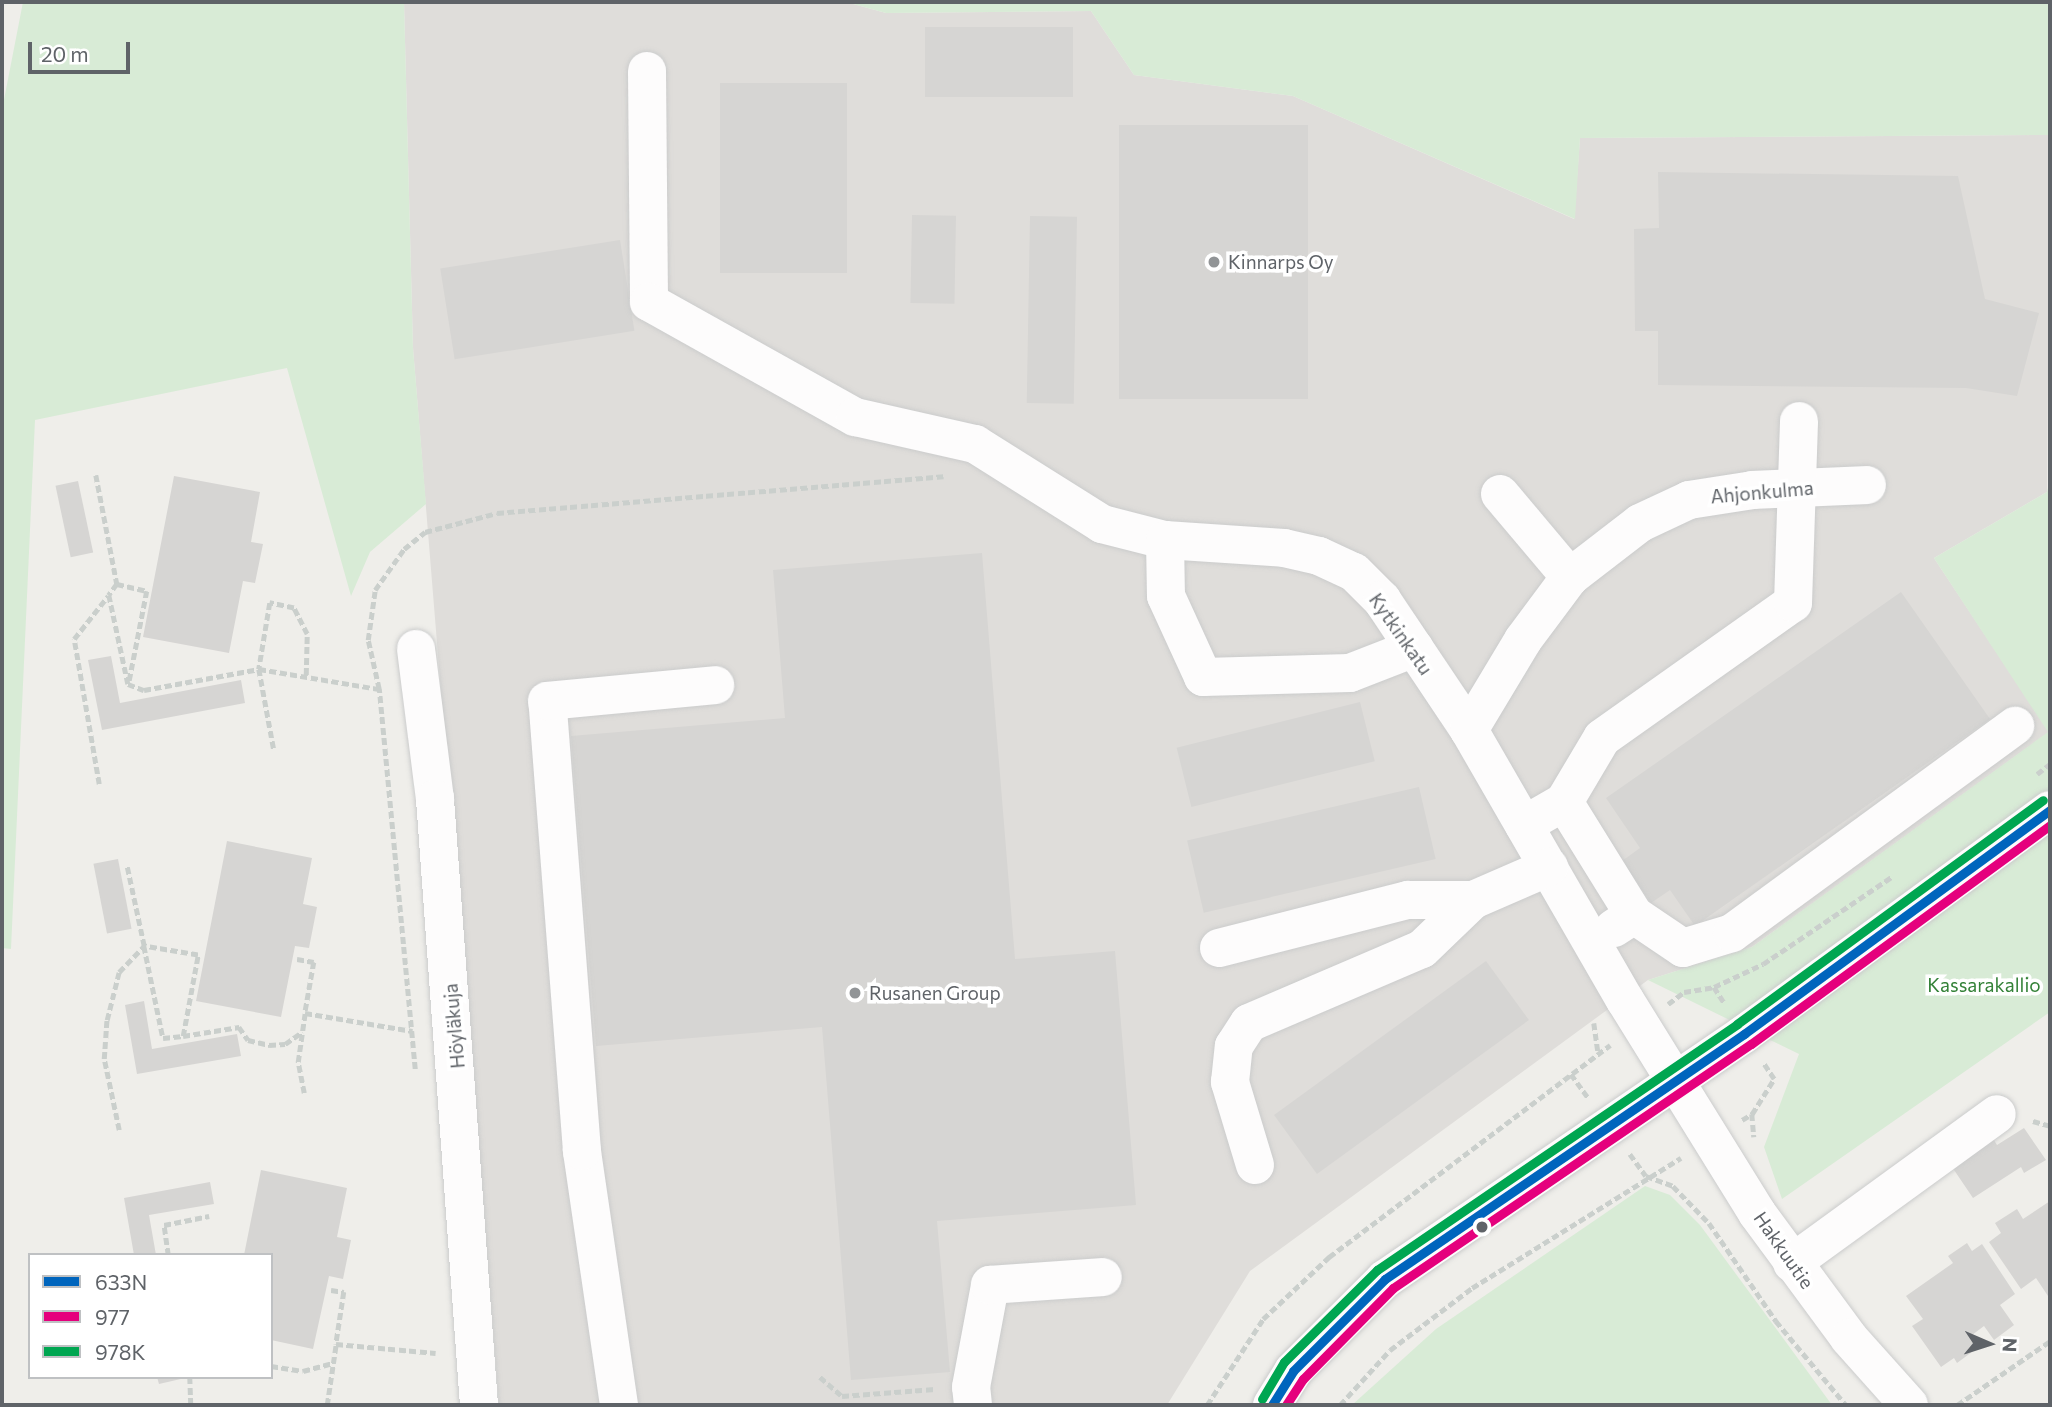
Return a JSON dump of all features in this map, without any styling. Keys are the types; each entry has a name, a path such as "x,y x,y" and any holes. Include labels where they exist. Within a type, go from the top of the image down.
{"street":[{"name":"Kytkinkatu","path":"647,71 649,302 855,417 975,444 1102,524 1165,540 1284,548 1319,556 1354,572 1382,600 1469,730 1591,942 1676,1081"},
{"path":"1524,825 1564,802 1602,738 1793,603 1799,421"},
{"name":"Ahjonkulma","path":"1469,730 1523,640 1570,578 1640,523 1689,500 1797,488 1867,485"},
{"path":"1500,494 1570,578"},
{"path":"1165,540 1166,596 1203,677 1350,673 1414,648"},
{"name":"Höyläkuja","path":"416,649 443,893 479,1405"},
{"path":"619,1405 582,1151 547,701 715,685"},
{"path":"1564,802 1634,915 1683,948 1732,933 2015,726"},
{"path":"1272,1405 1293,1371 1385,1279 1676,1081 2041,794"},
{"path":"1255,1165 1230,1082 1234,1046 1249,1023 1422,949 1473,900 1549,867"},
{"path":"1219,948 1408,900 1473,900"},
{"path":"1591,942 1634,915"},
{"name":"Hakkuutie","path":"1676,1081 1792,1263 1849,1338 1909,1405"},
{"path":"1792,1263 1997,1114"},
{"path":"972,1396 990,1285 1103,1277"}],"path":[{"path":"96,475 117,584 74,639 99,784"},
{"path":"415,1071 379,689 368,640 375,590 404,549 425,532 453,522 497,513 954,475"},
{"path":"117,584 147,591 128,684"},
{"path":"109,595 128,684"},
{"path":"274,750 259,669 270,603 294,608 307,634 306,675"},
{"path":"128,684 144,690 259,669 379,689"},
{"path":"2041,794 2050,764"},
{"path":"127,867 163,1038 239,1027 248,1040 269,1045 285,1044 302,1032"},
{"path":"1208,1405 1263,1319 1329,1257 1598,1053 1684,992 1714,987 1763,964 1902,870"},
{"path":"144,946 198,956 183,1036"},
{"path":"119,1130 104,1059 107,1020 119,972 144,946"},
{"path":"297,959 314,962 298,1062 304,1093"},
{"path":"305,1013 412,1031"},
{"path":"1592,1015 1598,1053"},
{"path":"1340,1405 1390,1350 1472,1288 1646,1176 1672,1186 1709,1223 1776,1321 1846,1405"},
{"path":"169,1253 163,1225 209,1216"},
{"path":"327,1405 344,1292 331,1290"},
{"path":"435,1339 437,1366"},
{"path":"1957,1405 2050,1341"},
{"path":"336,1344 436,1353"},
{"path":"273,1366 303,1371 332,1363"},
{"path":"820,1377 842,1396 972,1396"},
{"path":"190,1379 191,1405"}],"shaded area":[{"path":"404,2 846,2 886,13 1091,11 1134,75 1293,96 1574,219 1580,138 2050,135 2047,492 1934,558 2049,732 1752,947 1648,980 1250,1271 1167,1405 499,1405 413,348"}],"green space":[{"path":"23,2 404,2 413,348 426,504 370,552 351,596 287,368 35,420 11,949 2,948 2,110"},
{"path":"846,2 2050,2 2050,135 1580,138 1575,219 1293,96 1134,75 1091,11 886,13"},
{"name":"Kassarakallio","path":"2050,478 2050,1012 1782,1199 1764,1147 1799,1054 1648,980 1752,947 2048,732 1934,558 2047,492"},
{"path":"1645,1186 1670,1195 1700,1225 1832,1405 1352,1405 1436,1329"}],"building":[{"path":"925,27 1073,27 1073,97 925,97"},
{"path":"720,83 847,83 847,273 720,273"},
{"name":"Kinnarps Oy","path":"1119,125 1308,125 1308,399 1119,399"},
{"path":"1658,172 1958,176 1985,299 2039,313 2017,396 1966,388 1658,385 1658,331 1635,331 1634,229 1659,228"},
{"path":"912,215 956,216 954,304 910,303"},
{"path":"1030,216 1077,217 1074,404 1027,403"},
{"path":"620,240 634,331 455,359 440,268"},
{"path":"174,476 260,492 251,542 263,544 255,583 243,581 229,653 143,637"},
{"path":"78,481 93,552 71,557 56,486"},
{"name":"Rusanen Group","path":"982,553 1015,959 1115,951 1136,1205 937,1221 950,1372 851,1380 822,1027 596,1046 571,736 785,718 773,570"},
{"path":"1901,592 1990,719 1695,926 1670,890 1651,903 1622,861 1640,848 1606,798"},
{"path":"111,656 120,703 241,680 245,703 102,730 88,660"},
{"path":"1360,702 1375,761 1191,807 1177,748"},
{"path":"1419,787 1436,859 1204,913 1187,841"},
{"path":"227,841 312,858 303,904 317,907 309,948 295,946 281,1017 196,1001"},
{"path":"118,859 132,929 107,933 93,864"},
{"path":"1486,961 1529,1020 1317,1174 1274,1115"},
{"path":"144,1001 152,1049 237,1034 241,1056 137,1074 125,1005"},
{"path":"2024,1128 2046,1160 2024,1173 2021,1167 1973,1198 1952,1167 1994,1140 1997,1145"},
{"path":"261,1170 347,1188 337,1237 351,1240 343,1279 329,1276 313,1349 273,1340 273,1253 244,1253"},
{"path":"210,1182 214,1204 149,1215 156,1253 134,1253 124,1198"},
{"path":"2050,1201 2050,1299 2036,1278 2021,1289 1989,1242 2001,1233 1995,1223 2017,1209 2023,1219"},
{"path":"1967,1243 1972,1251 1982,1244 2015,1294 2000,1305 2014,1325 1994,1340 1984,1326 1972,1335 1980,1346 1957,1363 1954,1358 1941,1367 1912,1326 1923,1319 1906,1296 1953,1263 1948,1256"},
{"path":"158,1379 181,1379 159,1384"}],"transit line":[{"name":"978K","path":"1262,1399 1284,1362 1377,1270 1737,1024 2043,800"},
{"name":"633N","path":"1272,1405 1293,1371 1385,1279 1744,1034 2050,810"},
{"name":"977","path":"1286,1405 1303,1379 1393,1288 1751,1044 2050,825"}],"place":[{"name":"Kinnarps Oy","path":"1214,262"},
{"name":"Rusanen Group","path":"855,993"}]}
